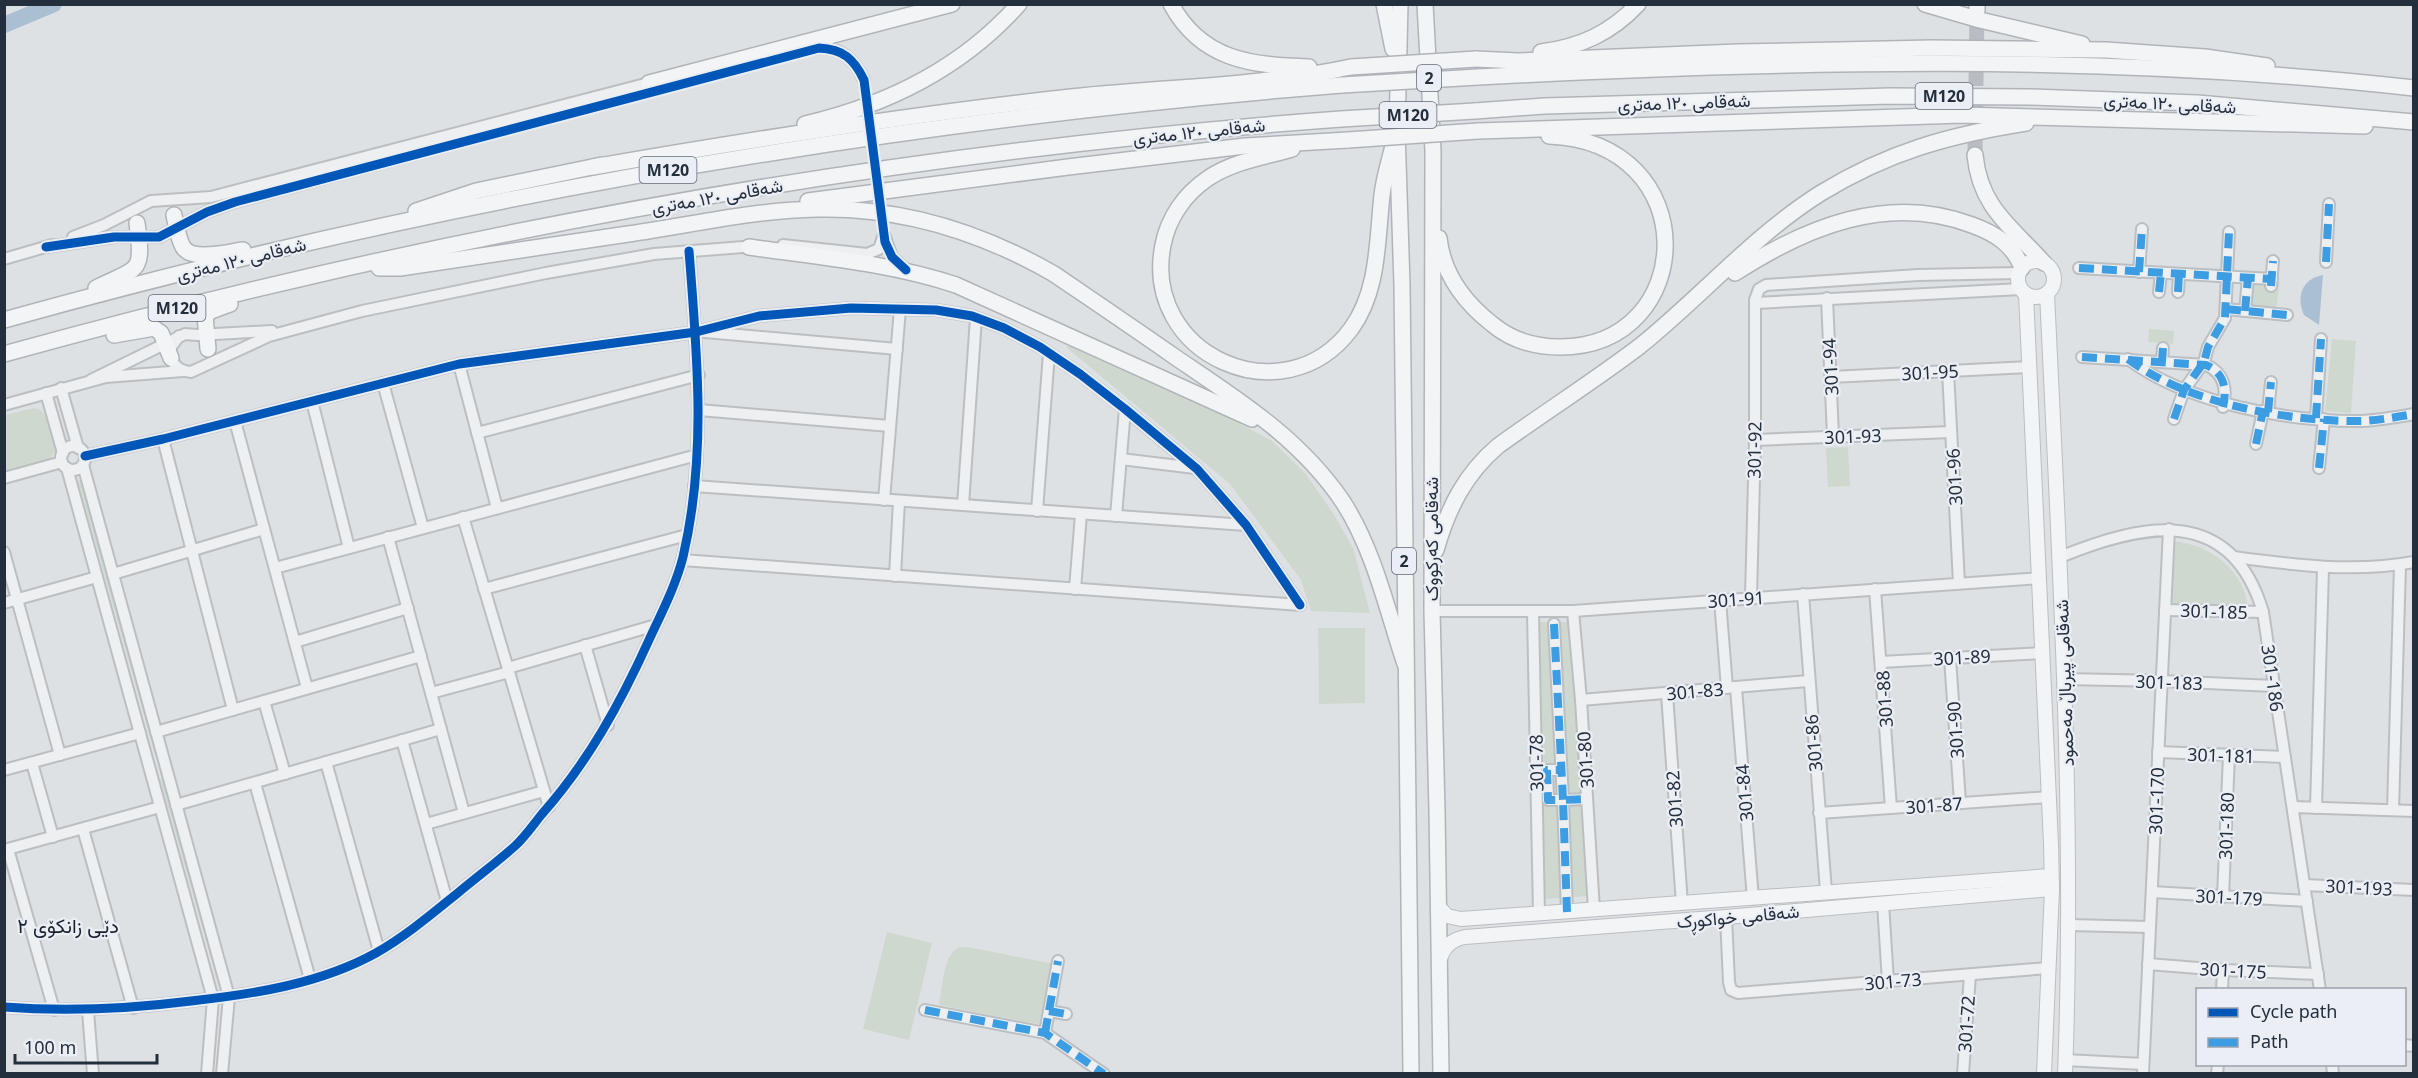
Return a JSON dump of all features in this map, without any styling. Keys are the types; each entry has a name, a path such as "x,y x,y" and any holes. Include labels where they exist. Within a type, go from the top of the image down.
{"highway":[{"path":"649,83 952,4"},
{"path":"594,167 671,148 791,127 861,108 895,95 943,71 988,36 1018,4"},
{"path":"1171,4 1190,31 1210,47 1233,58 1256,64 1278,66 1351,67 1476,59 1575,46 1611,28 1638,4"},
{"path":"1384,4 1398,77"},
{"name":"شەقامی کەرکووک","path":"1400,4 1397,132 1402,295 1411,1074"},
{"name":"شەقامی کەرکووک","path":"1425,4 1432,151 1431,565 1441,1074"},
{"path":"1429,77 1432,4"},
{"path":"1925,4 1980,20 2106,50"},
{"path":"1476,59 1518,61 1932,48 2106,50 2205,57 2263,65 2321,78"},
{"name":"شەقامی ١٢٠ مەتری","path":"4,320 285,248 657,172 878,137 1135,104 1342,85 1478,76 1701,67 1945,63 2058,64 2321,78 2414,88"},
{"path":"354,233 476,191 723,144 981,107 1129,91 1309,76 1351,67"},
{"path":"2374,83 2414,79"},
{"name":"شەقامی ١٢٠ مەتری","path":"4,354 351,267 625,212 853,174 1136,138 1341,119 1556,106 1844,97 2030,97 2197,103 2414,122"},
{"path":"1397,132 1383,192 1371,284 1365,304 1350,330 1318,357 1289,370 1256,371 1217,360 1204,352 1182,332 1173,318 1162,288 1161,256 1170,223 1186,198 1209,178 1231,166 1310,144 1348,140 1478,131 1962,116 2414,127"},
{"path":"1431,565 1440,534 1457,494 1483,459 1638,347 1791,215 1851,176 1907,150 1949,137 2047,119"},
{"path":"1432,151 1438,191 1439,240 1442,256 1457,289 1481,315 1508,335 1531,343 1554,347 1586,344 1614,333 1627,324 1638,314 1656,288 1666,248 1663,219 1653,192 1646,182 1623,159 1592,144 1554,136 1513,136 1478,131"},
{"path":"580,240 727,212 973,179 1284,142 1310,144"},
{"path":"1975,155 1979,182 1987,199 2044,264"},
{"path":"351,267 400,268 749,215 816,209 881,212 939,224 1000,245 1054,274 1219,385 1267,420 1295,446 1332,489 1355,525 1373,566 1405,664"},
{"path":"1665,324 1729,277 1773,249 1818,228 1871,214 1894,211 1923,213 1964,222 2003,241 2013,251 2021,270"},
{"path":"177,228 186,252 194,255 285,248"},
{"path":"66,303 132,271 141,259 137,236"},
{"path":"749,247 866,262 906,270 956,285 1235,410 1295,446"},
{"path":"206,336 205,316 211,311 286,282"},
{"path":"51,341 108,336 150,327 159,331 167,344"}],"main road":[{"path":"2021,270 2034,261 2044,264"},
{"name":"شەقامی پیرباڵ مەحمود","path":"2044,264 2053,274 2053,285 2047,293 2065,679 2069,925 2065,1067"},
{"name":"شەقامی پیرباڵ مەحمود","path":"2021,270 2018,281 2023,291 2029,366 2052,882 2044,1074"},
{"path":"2023,291 2037,297 2047,293"},
{"name":"شەقامی خواکوڕک","path":"1439,965 1446,946 1458,938 1465,937 1883,903 2052,882"},
{"name":"شەقامی خواکوڕک","path":"1438,906 1447,916 1454,919 1753,899 1826,891 2031,884"}],"street":[{"path":"4,258 46,247 95,239 144,234 156,238 207,212 246,199 810,49 829,48 846,54 856,65 864,80"},
{"path":"46,247 104,225 151,201 195,200 221,195 649,83"},
{"path":"160,201 170,207 177,228"},
{"path":"2326,262 2329,204"},
{"path":"137,236 138,213 143,205"},
{"path":"2139,272 2142,229"},
{"path":"2174,419 2185,389 2202,364 2208,347 2223,323 2226,309 2229,232"},
{"path":"4,405 91,380 130,373 191,372 250,344 288,330 362,311 546,273 654,254 799,246 867,255 879,249 884,234 892,257 906,270"},
{"path":"4,1007 54,1011 133,1008 229,997 310,979 379,951 407,933 516,845 585,761 608,725 656,625 682,560 694,486 699,410 699,375 688,251"},
{"path":"2079,268 2248,278 2271,283 2273,261"},
{"path":"2021,270 1766,285 1759,289 1756,303 1827,298 2023,291"},
{"path":"2159,291 2161,273"},
{"path":"2178,292 2180,274"},
{"path":"2245,311 2248,278"},
{"name":"301-94","path":"1827,298 1833,436"},
{"name":"301-92","path":"1751,597 1756,303"},
{"path":"64,461 69,448 82,456 163,439 459,364 696,332 759,316 851,308 936,310 976,318 1004,328 1049,353 1125,409 1197,469 1246,525 1300,605 682,560"},
{"path":"884,500 900,309"},
{"path":"2226,309 2287,315"},
{"path":"963,505 976,318"},
{"path":"91,380 187,334 206,336 288,330"},
{"path":"696,332 897,349"},
{"path":"200,368 207,361 206,336"},
{"path":"2319,468 2321,339"},
{"path":"167,344 176,367 185,371"},
{"path":"2162,361 2163,348"},
{"path":"1037,511 1049,353"},
{"path":"2082,357 2202,364 2214,369 2224,383 2223,405"},
{"path":"2128,359 2148,376 2162,383 2185,389 2223,405 2265,411 2300,421 2320,418 2364,421 2414,414"},
{"path":"459,364 497,508"},
{"name":"301-95","path":"1831,377 2029,366"},
{"name":"301-96","path":"1948,370 1959,583"},
{"path":"477,433 699,375"},
{"path":"2256,444 2271,382"},
{"path":"383,383 423,528"},
{"path":"61,388 82,456 229,997 222,1074"},
{"path":"45,393 213,999 207,1074"},
{"path":"312,401 349,548"},
{"path":"1116,516 1125,409"},
{"path":"699,410 890,426"},
{"path":"235,421 308,688"},
{"name":"301-93","path":"1755,440 1952,432"},
{"path":"163,439 233,710"},
{"path":"274,568 697,455"},
{"path":"64,461 75,470 82,456"},
{"path":"1121,459 1197,469"},
{"path":"4,478 64,461"},
{"path":"694,486 1246,525"},
{"path":"895,576 899,501"},
{"path":"1076,589 1081,514"},
{"path":"463,517 549,807"},
{"path":"113,574 264,529"},
{"name":"301-186","path":"2060,556 2115,537 2140,531 2169,529 2190,533 2222,547 2234,557 2252,581 2263,612 2320,988"},
{"name":"301-170","path":"2143,1069 2169,529"},
{"path":"484,589 687,535"},
{"path":"388,537 464,813"},
{"path":"4,552 60,755"},
{"path":"2234,557 2323,568 2383,568 2414,562"},
{"path":"2393,810 2400,564"},
{"path":"2316,808 2323,568"},
{"path":"4,603 97,577"},
{"name":"301-91","path":"1432,611 1573,611 2040,578"},
{"name":"301-88","path":"1875,589 1891,808"},
{"name":"301-86","path":"1803,594 1826,891"},
{"name":"301-84","path":"1720,600 1732,688 1753,899"},
{"path":"295,642 408,608"},
{"name":"301-185","path":"2165,610 2263,612"},
{"name":"301-80","path":"1573,611 1594,910"},
{"name":"301-78","path":"1533,612 1539,914"},
{"path":"1554,624 1561,770 1547,770 1548,800 1587,799"},
{"path":"431,693 656,625"},
{"path":"585,645 608,725"},
{"name":"301-89","path":"1881,662 2043,652"},
{"path":"156,732 421,656"},
{"name":"301-90","path":"1950,658 1960,802"},
{"name":"301-183","path":"2065,679 2274,686"},
{"name":"301-83","path":"1581,700 1808,681"},
{"name":"301-82","path":"1667,694 1682,904"},
{"path":"264,701 285,774"},
{"path":"176,805 441,729"},
{"path":"4,770 140,733"},
{"path":"402,740 447,902"},
{"name":"301-181","path":"2157,752 2285,757"},
{"name":"301-180","path":"2223,897 2229,755"},
{"path":"326,762 379,951"},
{"path":"32,763 53,837"},
{"path":"150,770 165,766"},
{"path":"255,783 310,979"},
{"path":"426,824 544,790"},
{"name":"301-87","path":"1819,813 2049,797"},
{"path":"1563,800 1567,912"},
{"path":"54,1011 6,850 160,807"},
{"path":"2293,807 2414,811"},
{"path":"83,829 133,1008"},
{"name":"301-193","path":"2304,885 2414,890"},
{"name":"301-179","path":"2152,892 2307,901"},
{"path":"1883,903 1888,982"},
{"name":"301-73","path":"1726,917 1729,982 1731,990 1738,993 2048,968"},
{"path":"2069,925 2150,927"},
{"path":"1045,1033 1058,961"},
{"name":"301-175","path":"2148,964 2318,974"},
{"path":"2222,988 2223,970"},
{"name":"301-72","path":"1963,1074 1970,975"},
{"path":"4,1013 34,1009"},
{"path":"925,1010 1045,1033 1104,1074"},
{"path":"88,1011 93,1074"},
{"path":"1049,1011 1066,1014"},
{"path":"2065,1067 2143,1069"}],"shaded area":[{"path":"2249,280 2280,282 2276,309 2247,309"},
{"path":"2149,329 2174,331 2173,344 2148,342"},
{"path":"2332,339 2356,341 2351,413 2325,411"},
{"path":"1073,345 1216,411 1272,441 1305,473 1333,513 1353,548 1370,613 1311,611 1301,580 1230,484 1066,347"},
{"path":"34,408 44,413 47,418 56,449 50,459 5,471 5,415"},
{"path":"1848,447 1850,486 1828,487 1826,448"},
{"path":"81,480 156,754 155,755 78,481"},
{"path":"2172,541 2199,547 2222,561 2240,582 2248,608 2171,605"},
{"path":"1540,622 1569,622 1588,896 1545,899"},
{"path":"1318,628 1365,628 1365,703 1319,704"},
{"path":"162,778 217,975 216,976 160,779"},
{"path":"887,932 932,943 909,1040 863,1029"},
{"path":"959,947 1054,964 1042,1025 939,1005 946,965 953,951"}],"water":[{"path":"2323,275 2319,325 2304,315 2300,302 2305,285"}],"waterway":[{"path":"4,25 54,4"}],"tunnel":[{"path":"1975,155 1977,11"},
{"path":"864,80 884,234"}],"marked path":[{"path":"2326,262 2329,204"},
{"path":"2139,272 2142,229"},
{"path":"2174,419 2184,390 2204,362 2208,347 2225,318 2229,232"},
{"path":"2271,286 2273,261"},
{"path":"2079,268 2272,279"},
{"path":"2159,292 2161,273"},
{"path":"2178,292 2179,274"},
{"path":"2245,311 2248,278"},
{"path":"2226,309 2287,315"},
{"path":"2316,418 2321,339"},
{"path":"2162,361 2163,348"},
{"path":"2082,357 2206,365 2221,377 2225,394 2223,407"},
{"path":"2128,359 2152,375 2180,388 2209,399 2272,414 2363,421 2414,414"},
{"path":"2268,412 2271,382"},
{"path":"2256,444 2263,411"},
{"path":"2319,468 2324,419"},
{"path":"1554,624 1563,800 1548,800 1547,770 1561,770"},
{"path":"1567,912 1563,800 1587,799"},
{"path":"1045,1033 1058,961"},
{"path":"925,1010 1045,1033 1104,1074"},
{"path":"1049,1011 1066,1014"}],"cycle path":[{"path":"46,247 114,237 159,237 207,212 235,202 819,48 835,50 847,56 864,80 885,242 892,257 906,270"},
{"path":"4,1007 75,1009 168,1004 262,991 332,973 376,953 409,932 522,839 574,774 602,732 638,664 680,568 690,519 698,442 697,366 689,251"},
{"path":"85,456 163,439 459,364 696,332 759,316 851,308 936,310 972,316 1004,328 1040,347 1125,409 1197,469 1246,525 1300,605"}],"district":[{"name":"دێی زانکۆی ٢","path":"68,925"}]}
